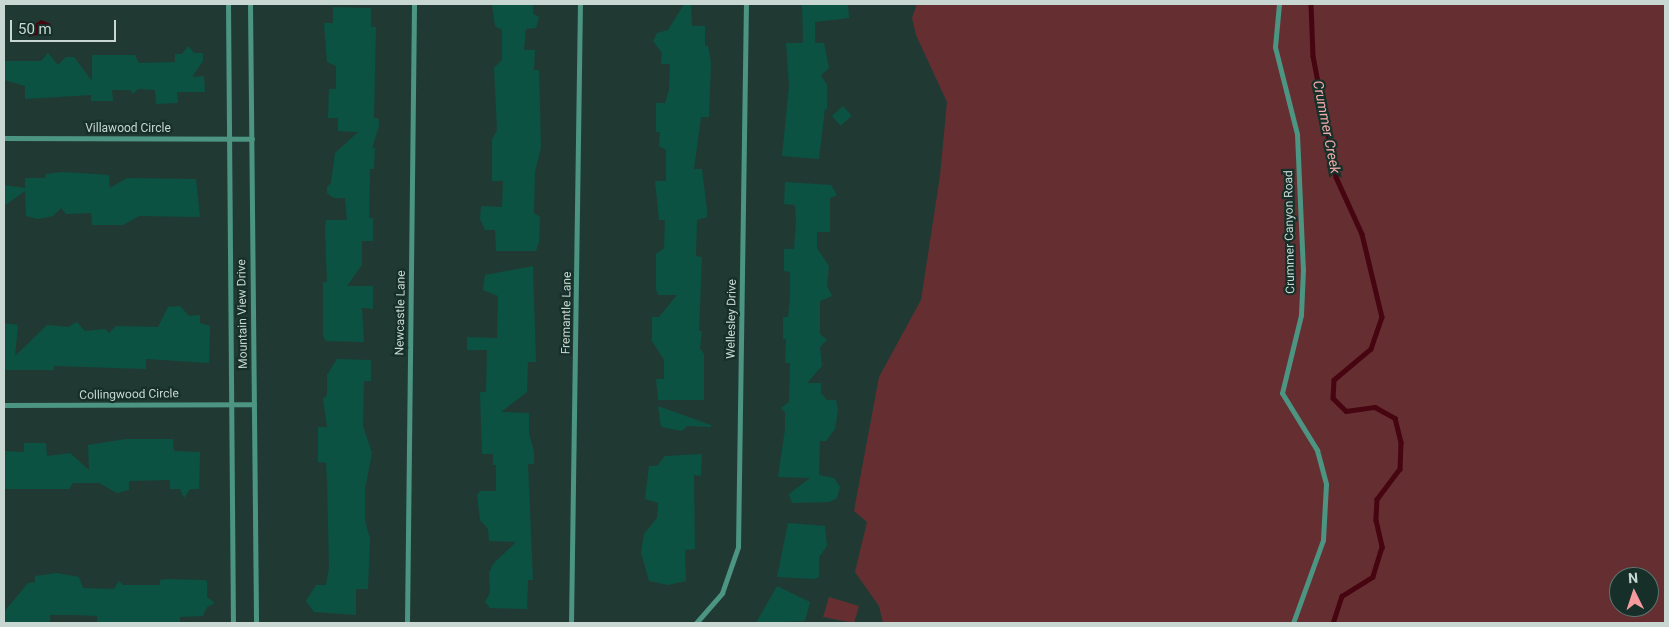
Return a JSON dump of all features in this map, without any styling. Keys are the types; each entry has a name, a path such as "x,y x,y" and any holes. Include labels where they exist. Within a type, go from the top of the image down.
{"street":[{"name":"Mountain View Drive","path":"228,4 231,140 233,623"},
{"name":"Mountain View Drive","path":"250,4 256,623"},
{"name":"Newcastle Lane","path":"407,623 414,4"},
{"name":"Fremantle Lane","path":"571,623 580,4"},
{"name":"Wellesley Drive","path":"696,623 722,593 738,548 746,4"},
{"name":"Crummer Canyon Road","path":"1279,4 1275,47 1298,134 1303,269 1301,314 1282,393 1317,450 1326,484 1323,540 1292,623"},
{"name":"Villawood Circle","path":"4,138 252,139"},
{"name":"Collingwood Circle","path":"4,405 254,404"}],"shaded area":[{"path":"917,4 1665,4 1665,623 883,623 879,606 855,572 867,522 854,511 879,377 921,300 940,176 947,102 916,35 912,18"},
{"path":"41,20 51,24 48,32 29,37 28,29"},
{"path":"829,597 859,606 854,623 823,617"}],"building":[{"path":"492,4 533,4 533,14 539,17 536,28 526,29 524,50 535,50 534,70 539,70 541,147 535,172 534,213 540,217 539,242 536,251 496,251 495,230 485,230 480,219 481,206 502,207 503,181 492,181 492,140 497,130 494,68 502,60 502,30 495,26"},
{"path":"684,4 691,4 692,26 705,26 705,46 708,46 711,63 709,117 701,117 694,169 702,169 707,210 707,217 697,220 696,256 702,257 699,331 702,331 700,349 704,354 704,400 658,400 656,379 664,379 664,360 652,341 652,317 659,317 677,295 658,295 656,289 656,254 664,248 665,220 659,220 655,181 666,181 666,150 659,146 660,132 656,132 656,103 665,103 669,90 670,64 661,64 662,53 653,41 657,33 668,30"},
{"path":"802,4 848,4 849,18 815,22 815,43 824,43 829,68 821,75 827,85 827,110 825,108 819,159 782,156 789,86 786,43 803,43"},
{"path":"333,7 371,8 371,27 376,27 374,118 378,118 379,126 372,148 375,148 374,169 370,169 369,218 373,218 373,241 362,241 362,265 347,286 373,286 373,309 362,308 364,342 326,341 323,336 323,282 327,282 326,220 347,220 345,198 334,198 327,193 327,187 331,183 335,153 358,132 338,131 338,118 328,118 329,89 336,89 336,66 327,62 324,23 333,23"},
{"path":"188,46 194,53 203,53 203,61 192,77 204,76 205,92 177,92 178,103 156,104 155,90 138,89 133,94 130,90 112,90 113,101 91,101 91,95 25,99 25,86 4,80 4,61 41,61 48,53 58,65 66,57 74,57 92,81 92,55 135,55 139,63 175,62 175,54 182,54"},
{"path":"843,106 852,116 841,126 832,116"},
{"path":"62,172 109,175 110,188 127,178 196,179 200,217 139,216 123,225 92,225 91,213 66,214 61,208 53,216 38,219 26,216 25,191 4,206 4,185 25,188 25,178 45,178 46,174"},
{"path":"785,182 831,185 837,195 830,198 830,232 817,232 817,248 829,266 827,286 832,296 820,301 820,334 827,340 820,347 822,366 807,383 821,383 821,393 827,400 836,400 838,410 835,429 826,441 820,441 819,475 834,478 840,487 837,498 830,502 792,503 789,494 810,478 778,477 785,429 785,412 781,408 789,402 790,363 785,363 786,339 783,339 783,317 788,317 790,272 784,271 784,249 794,249 796,222 795,205 784,204"},
{"path":"533,266 536,362 528,362 527,392 501,412 529,413 529,434 534,451 534,464 528,464 533,580 528,580 527,609 490,608 485,602 490,593 489,573 493,564 516,542 489,541 488,529 480,520 477,495 480,491 496,491 496,465 493,465 493,454 482,454 480,392 486,392 487,350 467,350 467,337 497,338 498,296 483,290 485,275"},
{"path":"180,306 189,316 200,315 200,323 210,326 209,363 146,359 146,369 54,366 54,370 4,370 4,323 18,325 15,356 47,325 68,327 77,322 85,331 105,329 109,333 116,326 158,327 168,307"},
{"path":"337,359 371,360 371,381 364,381 363,426 372,453 365,489 365,520 370,539 368,589 356,589 356,615 314,612 306,601 316,585 326,585 329,568 326,463 318,462 318,427 327,427 323,399 327,395 327,375"},
{"path":"658,406 711,425 711,427 687,426 682,431 661,427"},
{"path":"126,439 173,439 174,451 200,452 199,489 190,489 184,498 180,489 170,489 170,480 129,481 129,490 117,493 99,483 73,483 69,489 4,489 4,451 24,452 24,443 46,443 47,456 70,453 89,470 88,445"},
{"path":"702,454 701,476 694,475 695,549 685,550 686,581 668,585 649,581 641,552 644,534 657,518 658,503 645,499 649,466 657,466 665,456"},
{"path":"788,523 825,526 827,546 819,557 819,577 815,579 777,577"},
{"path":"57,573 79,577 83,588 114,589 119,581 123,585 160,585 160,580 166,579 203,580 207,581 207,597 215,603 207,607 203,616 180,617 180,623 97,623 97,616 50,615 50,623 4,623 4,612 28,583 35,582 35,576"},
{"path":"777,586 810,602 805,621 756,623"}],"waterway":[{"name":"Crummer Creek","path":"1311,4 1313,56 1336,177 1362,234 1382,317 1371,349 1334,380 1333,398 1346,411 1375,407 1395,418 1401,442 1400,469 1377,499 1376,520 1382,547 1373,577 1342,596 1333,623"}]}
